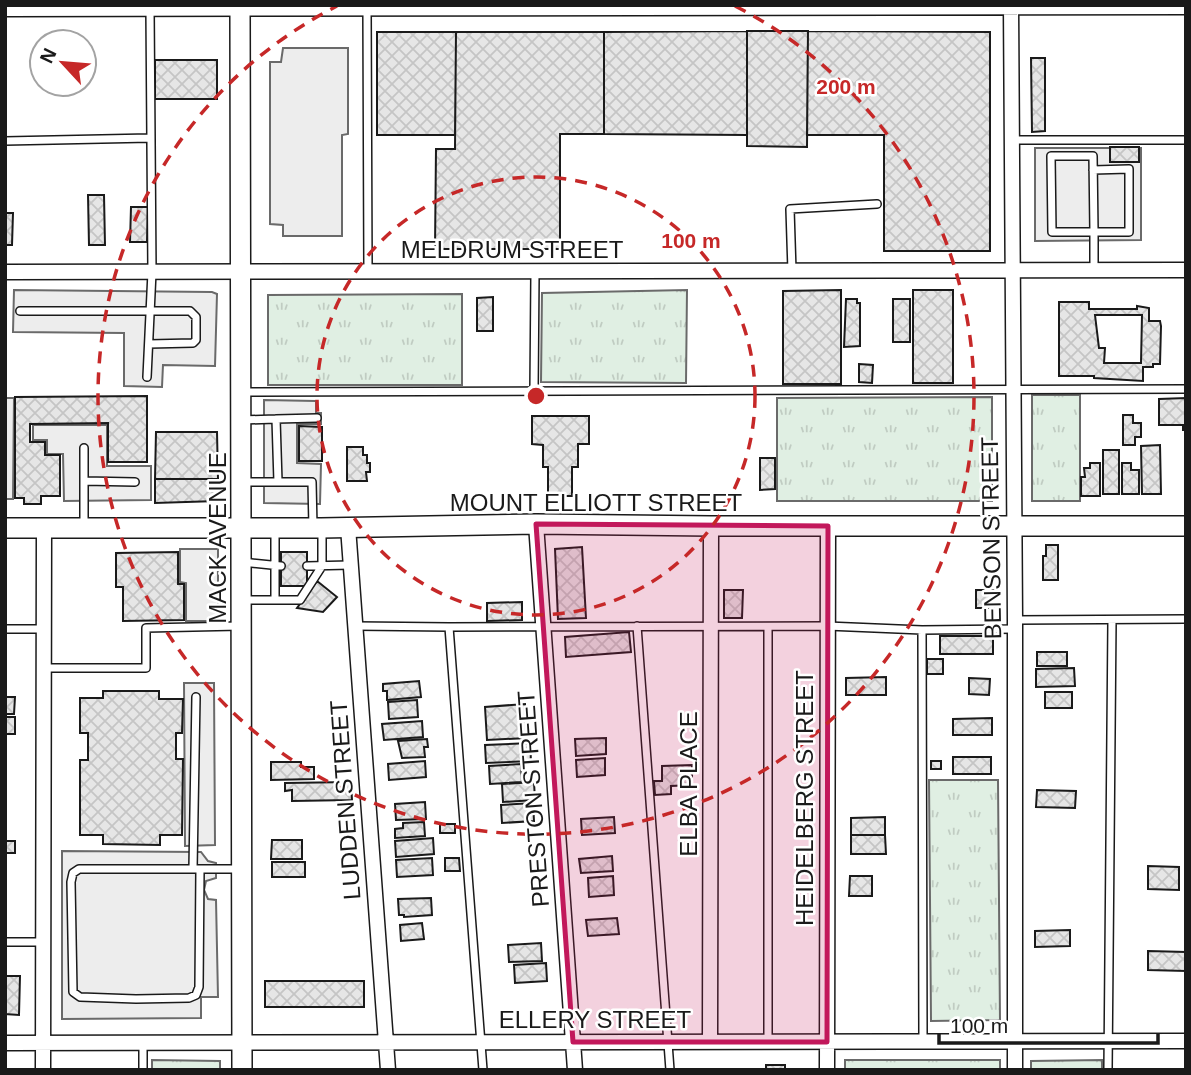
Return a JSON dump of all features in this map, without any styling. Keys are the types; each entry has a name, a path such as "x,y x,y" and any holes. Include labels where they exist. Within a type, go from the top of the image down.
{"main road":[{"name":"MACK AVENUE","path":"240,7 242,1070"},
{"name":"MOUNT ELLIOTT STREET","path":"5,528 536,524 1186,526"}],"street":[{"name":"BENSON STREET","path":"1011,6 1015,1070"},
{"path":"5,9 1186,7"},
{"name":"MELDRUM STREET","path":"5,272 1186,270"},
{"name":"PRESTON STREET","path":"536,524 575,1070"},
{"name":"ELBA PLACE","path":"710,1042 711,526"},
{"name":"HEIDELBERG STREET","path":"827,1070 828,526"},
{"name":"LUDDEN STREET","path":"348,527 388,1070"},
{"path":"43,1070 44,528"},
{"name":"ELLERY STREET","path":"5,1043 1186,1041"}],"lane":[{"path":"367,8 368,272"},
{"path":"147,377 152,272 150,9"},
{"path":"5,141 150,138"},
{"path":"1012,140 1186,140"},
{"path":"1093,170 1129,169 1129,232 1094,232 1052,232 1051,156 1093,156 1093,170 1094,232 1094,270"},
{"path":"792,272 790,209 877,204"},
{"path":"534,391 536,273"},
{"path":"20,311 150,310 193,313 196,317 196,340 189,345 149,344"},
{"path":"241,391 1186,389"},
{"path":"241,420 317,418"},
{"path":"276,419 278,482"},
{"path":"83,448 84,527"},
{"path":"84,481 135,482"},
{"path":"242,482 312,482 323,566 300,600 242,600"},
{"path":"275,528 278,565 275,600"},
{"path":"241,562 278,565"},
{"path":"307,566 351,565"},
{"path":"1108,1070 1112,620"},
{"path":"355,626 827,626 922,630 1112,620 1186,620"},
{"path":"44,668 146,668 146,628 242,625"},
{"path":"638,626 670,1070"},
{"path":"449,627 483,1070"},
{"path":"768,627 768,1042"},
{"path":"5,629 44,629"},
{"path":"922,630 923,1041"},
{"path":"196,696 196,869 199,987 196,995 190,998 136,999 80,997 73,992 73,873 79,869 196,869 242,869"},
{"path":"5,942 43,942"},
{"path":"143,1043 143,1070"}],"highlighted area":[{"path":"536,524 828,526 827,1042 573,1042"}],"green space":[{"path":"687,290 686,383 541,382 542,293"},
{"path":"462,294 462,385 268,385 268,295"},
{"path":"1032,395 1080,395 1080,501 1032,501"},
{"path":"992,397 992,501 777,501 777,398"},
{"path":"929,780 998,780 1000,1020 931,1021"},
{"path":"152,1060 220,1061 220,1070 152,1070"},
{"path":"845,1060 1000,1060 1000,1070 845,1070"},
{"path":"1102,1060 1102,1070 1031,1070 1031,1061"}],"shaded area":[{"path":"283,48 348,48 348,134 342,135 342,236 283,236 283,225 270,224 270,62 281,62"},
{"path":"1035,148 1141,148 1141,240 1035,241"},
{"path":"14,290 212,292 217,294 215,366 163,365 162,387 124,386 124,333 13,332"},
{"path":"5,398 14,398 13,499 5,499"},
{"path":"264,400 316,401 316,413 321,413 321,424 297,424 297,463 321,464 320,504 264,503"},
{"path":"33,425 107,425 107,466 151,466 151,500 64,501 63,454 47,454 47,440 33,440"},
{"path":"180,549 218,549 218,621 186,621 186,583 180,582"},
{"path":"184,683 214,683 215,845 185,846"},
{"path":"62,851 201,852 208,861 216,863 216,878 206,881 204,890 208,899 216,900 218,997 201,997 201,1018 62,1019"}],"building":[{"path":"747,31 808,31 807,147 747,146"},
{"path":"747,31 747,135 604,134 604,32"},
{"path":"808,31 990,32 990,251 884,251 884,135 807,135"},
{"path":"377,32 456,32 455,135 377,135"},
{"path":"456,32 604,32 604,134 560,134 560,249 435,249 436,149 455,149"},
{"path":"1031,58 1045,58 1045,131 1032,132"},
{"path":"155,60 217,60 217,99 155,99"},
{"path":"1110,147 1139,147 1139,162 1110,162"},
{"path":"88,195 104,195 105,245 89,245"},
{"path":"131,207 148,207 147,242 130,242"},
{"path":"5,213 13,213 12,245 5,245"},
{"path":"841,290 841,384 783,384 783,291"},
{"path":"913,290 953,290 953,383 913,383"},
{"path":"493,297 493,331 477,331 477,298"},
{"path":"846,299 857,299 857,303 860,303 860,346 844,347"},
{"path":"893,299 910,299 910,342 893,342"},
{"path":"1059,302 1089,302 1089,309 1137,309 1137,306 1149,308 1149,321 1160,321 1160,364 1143,367 1143,381 1059,376","holes":["1095,315 1142,315 1141,363 1104,363 1105,348 1099,348"]},
{"path":"859,364 873,365 872,383 859,382"},
{"path":"147,396 147,462 108,462 108,423 30,424 30,442 45,442 45,455 60,455 60,496 41,496 41,504 24,504 24,498 15,498 15,397"},
{"path":"1186,398 1186,430 1183,430 1183,425 1159,425 1159,399"},
{"path":"1123,415 1133,415 1133,423 1141,423 1141,437 1135,437 1135,445 1123,445"},
{"path":"532,416 589,416 589,444 578,444 578,467 572,467 572,496 548,496 548,467 543,467 543,445 532,444"},
{"path":"299,426 322,427 322,461 299,461"},
{"path":"156,432 217,432 218,479 155,479"},
{"path":"1160,445 1161,494 1142,494 1141,446"},
{"path":"347,447 363,447 363,455 367,455 367,463 370,463 370,472 366,472 367,481 347,481"},
{"path":"1103,450 1119,450 1119,494 1103,494"},
{"path":"760,458 775,458 775,489 760,490"},
{"path":"1090,463 1100,463 1100,496 1081,496 1081,477 1085,477 1084,468 1090,468"},
{"path":"1122,463 1131,463 1131,470 1139,470 1139,494 1122,494"},
{"path":"155,479 218,479 217,501 155,503"},
{"path":"1046,545 1058,545 1058,580 1043,580"},
{"path":"582,547 586,618 558,619 555,549"},
{"path":"178,552 178,584 184,584 184,620 123,621 123,587 116,587 116,553"},
{"path":"281,552 307,552 307,586 281,586"},
{"path":"317,581 337,597 323,612 297,608"},
{"path":"724,590 743,590 742,618 724,618"},
{"path":"976,590 995,590 994,608 976,608"},
{"path":"522,602 522,620 487,621 487,603"},
{"path":"629,632 631,652 566,657 565,637"},
{"path":"940,636 993,636 993,654 940,654"},
{"path":"1037,652 1067,652 1067,666 1037,666"},
{"path":"927,659 943,659 943,674 927,674"},
{"path":"1074,668 1075,686 1036,687 1036,669"},
{"path":"886,677 886,695 846,695 846,678"},
{"path":"969,678 990,679 989,695 969,694"},
{"path":"419,681 421,697 387,700 387,691 383,691 383,684"},
{"path":"103,691 159,691 159,699 183,699 182,733 176,733 176,759 183,759 182,835 160,835 160,845 103,844 103,835 80,835 80,760 88,760 88,733 80,733 80,698 103,698"},
{"path":"1045,692 1072,692 1072,708 1045,708"},
{"path":"5,697 15,697 14,714 5,714"},
{"path":"417,700 418,717 389,719 388,702"},
{"path":"525,704 527,738 487,740 485,707"},
{"path":"5,717 15,717 15,734 5,734"},
{"path":"992,718 992,735 953,735 953,719"},
{"path":"422,721 423,737 384,740 382,724"},
{"path":"606,738 606,754 576,756 575,739"},
{"path":"427,739 425,757 402,758 398,741"},
{"path":"530,743 531,761 486,763 485,745"},
{"path":"953,757 991,757 991,774 953,774"},
{"path":"605,758 605,775 577,777 576,760"},
{"path":"425,761 426,777 389,780 388,764"},
{"path":"931,761 941,761 941,769 931,769"},
{"path":"271,762 301,762 301,767 314,767 314,779 271,780"},
{"path":"521,764 522,782 490,784 489,766"},
{"path":"692,765 692,785 671,786 671,794 655,795 654,781 662,781 662,766"},
{"path":"351,782 352,800 292,801 292,790 285,791 285,783"},
{"path":"534,782 535,800 503,802 502,784"},
{"path":"1037,790 1076,791 1075,808 1036,807"},
{"path":"425,802 426,819 396,820 395,804"},
{"path":"533,803 534,821 502,823 501,805"},
{"path":"614,817 615,833 582,835 581,819"},
{"path":"885,817 885,835 851,835 851,818"},
{"path":"424,822 425,836 395,838 395,829 403,828 403,823"},
{"path":"440,824 455,824 455,833 440,833"},
{"path":"851,835 885,835 886,854 851,854"},
{"path":"5,837 6,841 15,841 15,853 5,853"},
{"path":"433,838 434,854 396,857 395,841"},
{"path":"272,840 302,840 302,859 271,859"},
{"path":"612,856 613,871 581,873 579,859"},
{"path":"432,858 433,875 397,877 396,860"},
{"path":"445,858 459,858 460,871 445,871"},
{"path":"272,862 305,862 305,877 272,877"},
{"path":"1148,866 1179,867 1179,890 1148,889"},
{"path":"613,876 614,895 589,897 588,878"},
{"path":"850,876 872,876 872,896 849,896"},
{"path":"431,898 432,915 399,915 398,899"},
{"path":"617,918 619,934 588,936 586,920"},
{"path":"422,923 424,939 401,941 400,925"},
{"path":"1070,930 1070,946 1035,947 1035,931"},
{"path":"541,943 542,961 509,962 508,945"},
{"path":"1148,951 1186,952 1186,971 1148,970"},
{"path":"546,963 547,981 515,983 514,965"},
{"path":"6,976 20,976 19,1015 5,1014"},
{"path":"265,981 364,981 364,1007 265,1007"},
{"path":"766,1065 785,1065 785,1070 766,1070"}]}
